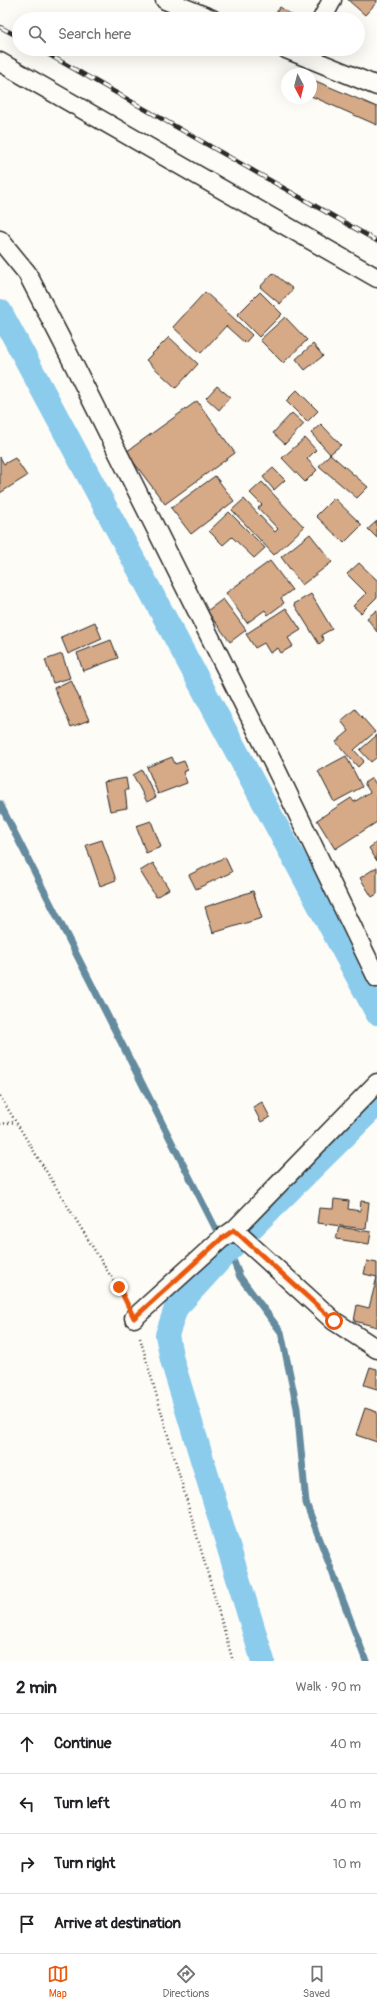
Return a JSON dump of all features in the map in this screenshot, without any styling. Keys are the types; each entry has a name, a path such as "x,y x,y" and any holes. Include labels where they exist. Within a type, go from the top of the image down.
{"street":[{"path":"165,0 195,12"},
{"path":"326,12 332,0"},
{"path":"313,56 377,86"},
{"path":"0,62 377,278"},
{"path":"0,240 27,273 274,764 377,978"},
{"path":"134,1318 221,1239 234,1230 377,1083"},
{"path":"234,1230 334,1321 377,1349"}],"path":[{"path":"0,1096 119,1287 134,1318 232,1661"},
{"path":"0,1124 15,1122"}],"building":[{"path":"348,0 377,0 377,2 365,15 365,12 362,12"},
{"path":"280,7 288,12 277,12"},
{"path":"317,82 377,107 377,125 317,99"},
{"path":"273,273 293,289 280,304 260,287"},
{"path":"205,292 252,335 245,343 226,326 201,353 173,327"},
{"path":"260,292 282,314 259,337 237,315"},
{"path":"285,317 307,340 283,363 260,340"},
{"path":"169,337 198,364 176,388 146,360"},
{"path":"313,344 323,356 305,370 296,359"},
{"path":"217,386 230,397 219,410 206,398"},
{"path":"297,390 318,411 307,422 286,401"},
{"path":"197,401 235,453 165,504 126,452"},
{"path":"292,413 304,424 285,444 273,433"},
{"path":"321,424 341,445 330,454 311,433"},
{"path":"305,438 316,450 307,459 317,470 305,482 282,458"},
{"path":"330,454 368,487 357,498 319,466"},
{"path":"0,457 4,464 15,458 27,476 0,493"},
{"path":"273,468 285,480 274,490 263,477"},
{"path":"215,476 234,501 191,534 171,508"},
{"path":"262,482 304,527 274,555 232,510 244,499 275,532 278,529 258,508 262,505 250,493"},
{"path":"334,498 362,525 344,543 316,516"},
{"path":"229,512 265,548 254,558 232,537 223,545 209,531"},
{"path":"377,521 377,538 368,529"},
{"path":"310,534 332,562 302,585 281,557"},
{"path":"270,561 292,590 281,598 284,603 268,615 265,610 247,623 226,593"},
{"path":"359,563 377,580 377,597 361,613 353,606 366,593 347,574"},
{"path":"311,594 332,629 321,635 324,640 319,644 294,604"},
{"path":"223,599 246,630 230,642 207,611"},
{"path":"286,608 301,630 288,638 293,646 281,653 278,648 270,653 264,643 255,648 246,634"},
{"path":"377,610 377,632 367,618"},
{"path":"95,622 102,639 68,654 61,637"},
{"path":"111,640 118,658 83,671 77,653"},
{"path":"62,654 70,678 53,683 45,660"},
{"path":"71,680 89,720 71,727 54,688"},
{"path":"355,709 375,732 354,750 364,761 358,767 336,742 349,731 341,721"},
{"path":"377,735 377,757 371,762 360,750"},
{"path":"346,756 362,787 334,802 318,771"},
{"path":"172,757 175,764 184,761 188,770 183,772 187,783 158,794 147,767"},
{"path":"142,770 156,797 147,802 133,775"},
{"path":"126,778 128,790 125,790 127,808 110,811 104,782"},
{"path":"372,778 377,786 377,822 335,849 317,820 351,798 354,802 370,792 364,783"},
{"path":"151,821 161,847 146,853 136,826"},
{"path":"102,840 116,880 100,886 86,845"},
{"path":"377,842 377,861 369,848"},
{"path":"225,857 232,872 196,889 189,875"},
{"path":"153,863 169,889 156,897 140,871"},
{"path":"377,867 377,894 372,897 360,878"},
{"path":"253,891 262,918 213,933 205,907"},
{"path":"262,1102 270,1117 261,1122 253,1107"},
{"path":"334,1199 349,1201 348,1209 360,1211 361,1201 369,1202 366,1229 317,1223 319,1208 333,1209"},
{"path":"339,1227 371,1232 369,1244 336,1239"},
{"path":"367,1261 377,1263 377,1277 364,1274"},
{"path":"377,1277 377,1327 354,1321 357,1305 369,1308"},
{"path":"370,1367 377,1369 377,1389 364,1385"},
{"path":"365,1408 377,1412 377,1442 356,1435"}],"waterway":[{"path":"0,311 377,1013"},
{"path":"0,804 221,1239 229,1250 240,1277 281,1332 297,1408 306,1503 366,1661"},
{"path":"263,1661 172,1360 167,1335 176,1308 229,1250 377,1104"}],"railway":[{"path":"0,27 12,33"},
{"path":"51,56 377,241"}],"route":[{"path":"119,1287 134,1318 221,1239 234,1230 334,1321"}]}
